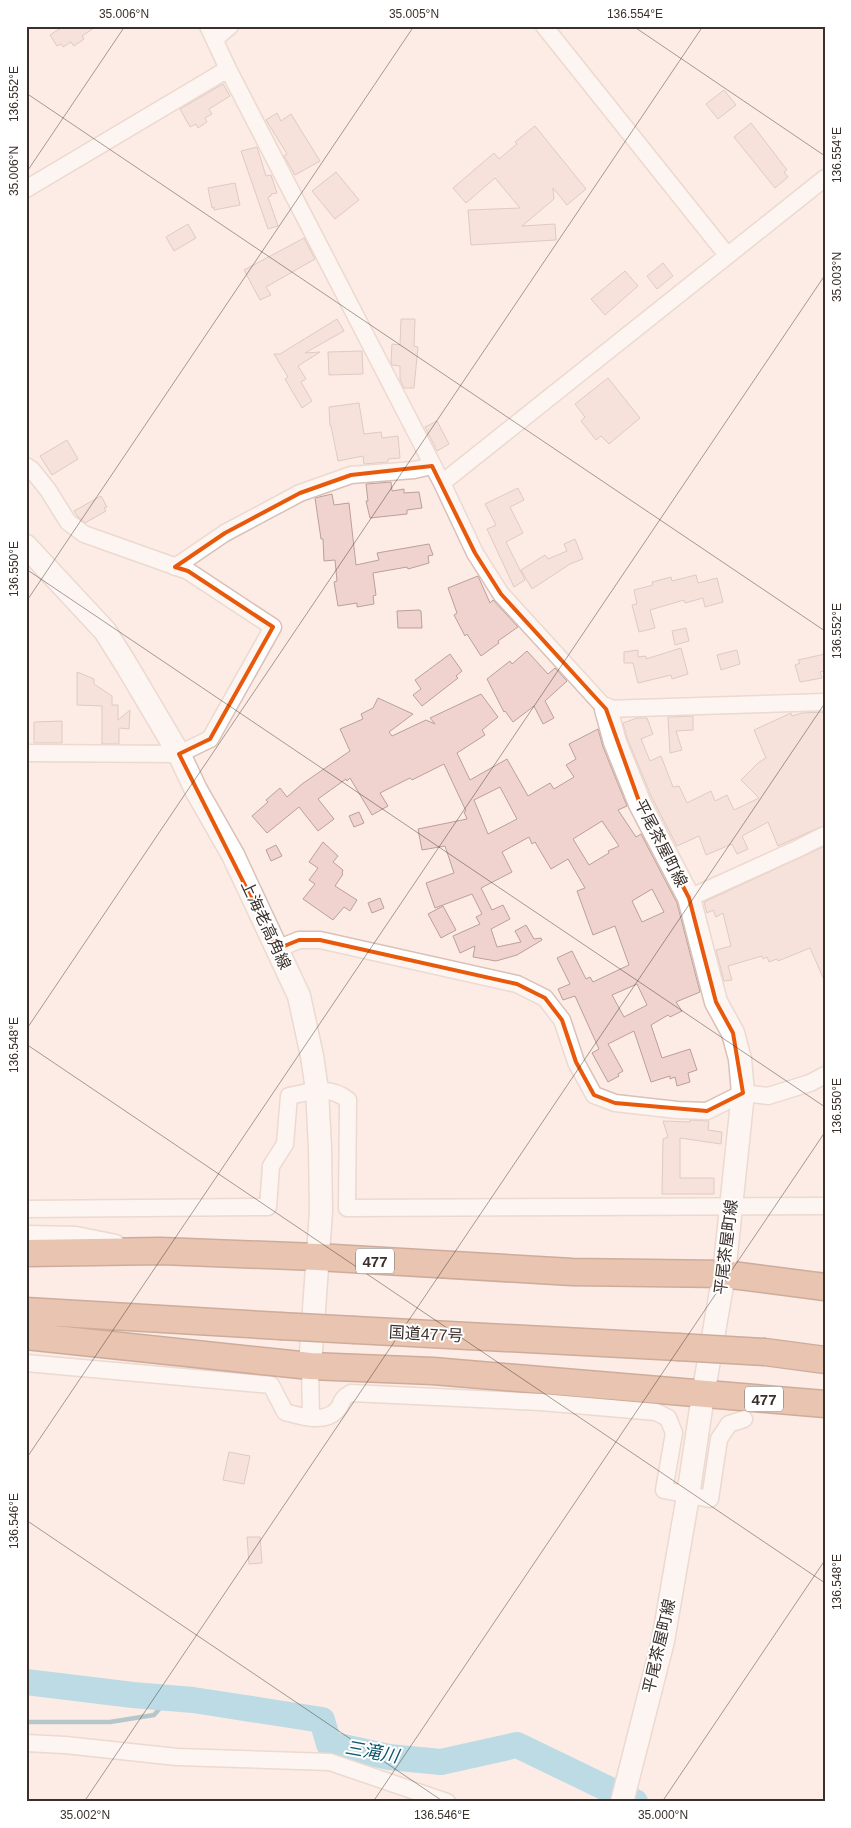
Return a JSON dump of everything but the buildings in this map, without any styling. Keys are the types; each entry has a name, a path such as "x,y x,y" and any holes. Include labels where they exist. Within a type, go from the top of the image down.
{"highway":[{"name":"477","path":"26,1253 162,1251 317,1257 572,1272 724,1274 825,1287"},
{"name":"国道477号","path":"26,1311 766,1352 825,1360"},
{"name":"477","path":"26,1336 310,1366 433,1371 825,1404"}],"main road":[{"name":"上海老高角線","path":"26,546 105,630 179,754 196,790 233,855 299,996 317,1090 321,1211 310,1366"},
{"name":"平尾茶屋町線","path":"606,709 615,742 640,804 689,898 716,1002 733,1033 740,1059 743,1093 724,1274 702,1395 688,1496 663,1641 622,1802"}],"street":[{"path":"230,26 211,32 228,69 442,483 475,553 502,594 606,709 825,702"},
{"path":"544,26 727,255"},
{"path":"26,189 228,69"},
{"path":"442,483 825,178"},
{"path":"26,466 32,470 48,490 68,522 84,534 188,570 273,627 210,739 179,754 26,753"},
{"path":"175,567 225,533 300,493 351,475 414,470 432,466"},
{"path":"689,898 797,849 825,834"},
{"path":"277,948 299,940 320,940 517,984 545,998 562,1020 576,1062 594,1095 615,1103 676,1110 708,1111 743,1093 768,1096 810,1083 825,1075"},
{"path":"26,1209 268,1207 271,1166 284,1144 288,1096 317,1090 339,1092 348,1100 347,1208 825,1206"},
{"path":"26,1234 76,1235 162,1251"},
{"path":"26,1362 271,1386 286,1412 311,1418 326,1417 336,1411 343,1397 351,1393 541,1402 656,1412 668,1418 674,1433 664,1490 710,1499 719,1439 729,1424 744,1419"},
{"path":"310,1366 311,1418"},
{"path":"26,1743 65,1745 178,1757 330,1762 447,1802"}],"highlighted area":[{"path":"432,466 475,553 501,594 606,709 640,804 689,898 716,1002 733,1033 743,1093 707,1111 615,1103 594,1095 576,1062 562,1020 545,998 517,984 320,940 299,940 277,949 179,754 210,739 273,627 188,571 175,567 225,533 300,493 351,475"}],"waterway":[{"name":"三滝川","path":"26,1682 193,1700 322,1720 329,1744 389,1757 441,1762 517,1745 635,1802"},
{"path":"26,1722 110,1722 154,1715 169,1698"}]}
